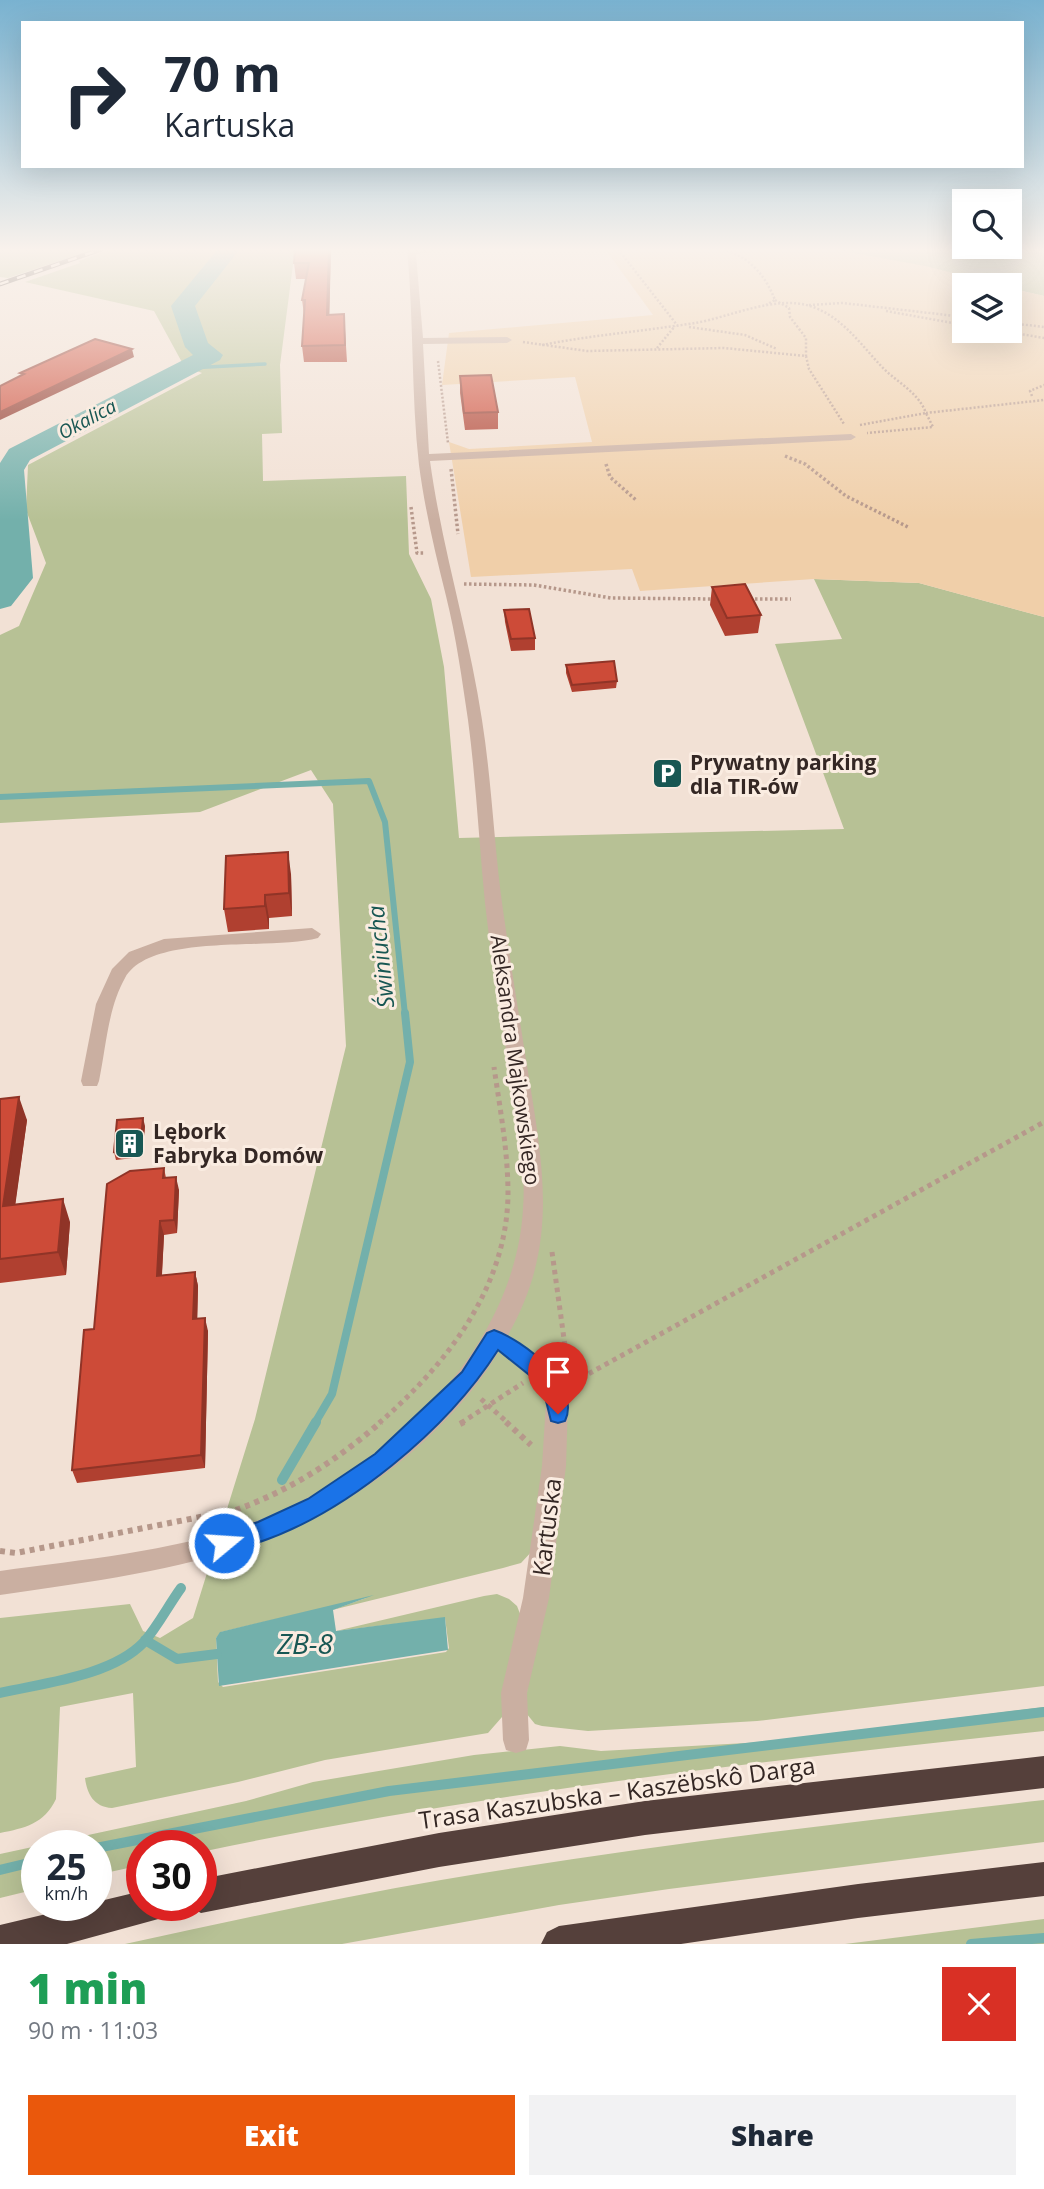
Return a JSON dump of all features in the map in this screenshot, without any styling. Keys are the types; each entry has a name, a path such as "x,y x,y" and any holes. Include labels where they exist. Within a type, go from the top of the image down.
{"highway":[{"name":"Trasa Kaszubska – Kaszëbskô Darga","path":"217,1893 439,1850 645,1818 1044,1772"},
{"path":"559,1944 858,1901 1044,1879"},
{"path":"0,1943 126,1912"}],"street":[{"path":"418,341 507,340"},
{"name":"Aleksandra Majkowskiego","path":"0,1583 206,1549 261,1531 315,1506 350,1485 412,1435 462,1385 494,1339 524,1275 535,1208 534,1173 494,907 475,721 453,598 439,553 424,458 418,341"},
{"path":"424,458 600,450 849,433"},
{"path":"90,1081 105,1004 118,973 135,956 164,945 312,934"},
{"name":"Kartuska","path":"494,1339 508,1345 540,1372 558,1402 554,1466 536,1598 514,1693 516,1741"}],"path":[{"path":"507,340 586,351 657,348 779,351 806,356"},
{"path":"542,345 565,340"},
{"path":"657,348 664,340"},
{"path":"763,340 779,351"},
{"path":"806,340 809,369 849,433"},
{"path":"849,433 933,427 923,401 888,373 859,340"},
{"path":"411,494 413,532 418,553 454,554 459,550 451,473 454,457 453,448 447,443 436,341"},
{"path":"1029,401 1032,396 1030,391 1044,385"},
{"path":"1032,396 1044,400"},
{"path":"849,433 926,413 1044,400"},
{"path":"600,450 610,477 636,500"},
{"path":"805,464 846,496 908,527"},
{"path":"422,559 439,553"},
{"path":"454,554 463,586 511,583 611,598 724,599"},
{"path":"737,599 791,599"},
{"path":"0,1551 16,1552 76,1541 236,1510 268,1500 300,1484 340,1457 438,1367 472,1315 489,1278 507,1211 507,1184 492,1056"},
{"path":"582,1378 1044,1122"},
{"path":"459,1425 564,1354 551,1246"},
{"path":"438,1367 490,1406 554,1466"}],"green space":[{"path":"170,340 283,340 280,365 282,433 262,434 263,481 406,476 409,554 431,599 444,667 459,838 844,829 775,644 842,639 814,579 919,583 1044,617 1044,1686 757,1721 588,1731 542,1726 535,1724 526,1713 534,1549 521,1563 332,1610 366,1598 221,1632 216,1638 218,1682 223,1687 446,1652 449,1648 445,1618 336,1631 497,1594 517,1606 522,1619 504,1692 502,1717 488,1733 325,1760 238,1782 112,1808 100,1805 92,1799 85,1778 136,1767 133,1693 60,1707 56,1799 46,1814 33,1824 0,1833 0,1618 130,1604 143,1631 160,1638 193,1618 255,1419 346,1046 333,804 311,770 200,812 0,823 0,635 19,626 46,563 26,510 28,465 202,373 184,366"},
{"path":"1044,1707 1044,1731 621,1781 410,1812 217,1849 217,1830 126,1830 126,1868 112,1872 111,1830 246,1801 313,1782 474,1755 560,1746 601,1751 765,1742"},
{"path":"1044,1800 1044,1842 669,1889 559,1905 342,1944 125,1944 362,1894 591,1856"},
{"path":"21,1849 21,1893 0,1898 0,1854"},
{"path":"1044,1919 1044,1944 845,1944"}],"sand":[{"path":"448,340 952,340 952,343 1022,343 1022,340 1044,340 1044,617 919,583 814,579 640,591 632,569 471,577 449,442 469,449 592,442 575,377 442,385"}],"water":[{"name":"ZB-8","path":"374,1595 333,1610 336,1631 445,1617 448,1650 219,1686 216,1638 220,1632"}],"building":[{"path":"93,340 132,349 0,412 0,386 24,374 20,373"},
{"path":"302,340 345,340 345,345 302,346"},
{"path":"491,375 498,412 464,413 460,376"},
{"path":"745,584 761,615 727,618 712,587"},
{"path":"529,609 535,638 511,639 504,610"},
{"path":"614,661 617,681 572,685 566,665"},
{"path":"288,852 289,893 265,895 265,906 224,909 226,856"},
{"path":"19,1097 3,1206 63,1199 58,1252 0,1259 0,1099"},
{"name":"Lębork Fabryka Domów","path":"143,1118 140,1149 114,1152 117,1120"},
{"path":"164,1168 163,1178 176,1177 174,1220 160,1221 157,1276 195,1272 193,1319 205,1318 201,1455 72,1470 84,1330 94,1329 107,1184 130,1171"}],"waterway":[{"name":"Okalica","path":"0,599 17,578 10,470 19,455 211,355 197,347 195,340"},
{"path":"189,368 265,364"},
{"name":"Świniucha","path":"0,797 369,781 385,822 405,1015"},
{"name":"Świniucha","path":"315,1423 332,1394 410,1062 405,1013"},
{"name":"Świniucha","path":"282,1480 316,1422"},
{"name":"Świniucha","path":"145,1640 181,1588"},
{"name":"Świniucha","path":"0,1693 96,1670 130,1654 145,1640"},
{"path":"145,1640 177,1659 217,1654"},
{"path":"112,1845 389,1791 1044,1712"},
{"path":"0,1870 21,1865"},
{"path":"971,1944 1044,1938"}],"place":[{"name":"Prywatny parking dla TIR-ów","path":"667,774"},
{"name":"Lębork Fabryka Domów","path":"130,1143"}],"route":[{"path":"224,1543 261,1531 315,1506 383,1461 439,1410 469,1378 494,1339 508,1345 540,1372 552,1388 558,1402 558,1414"}]}
